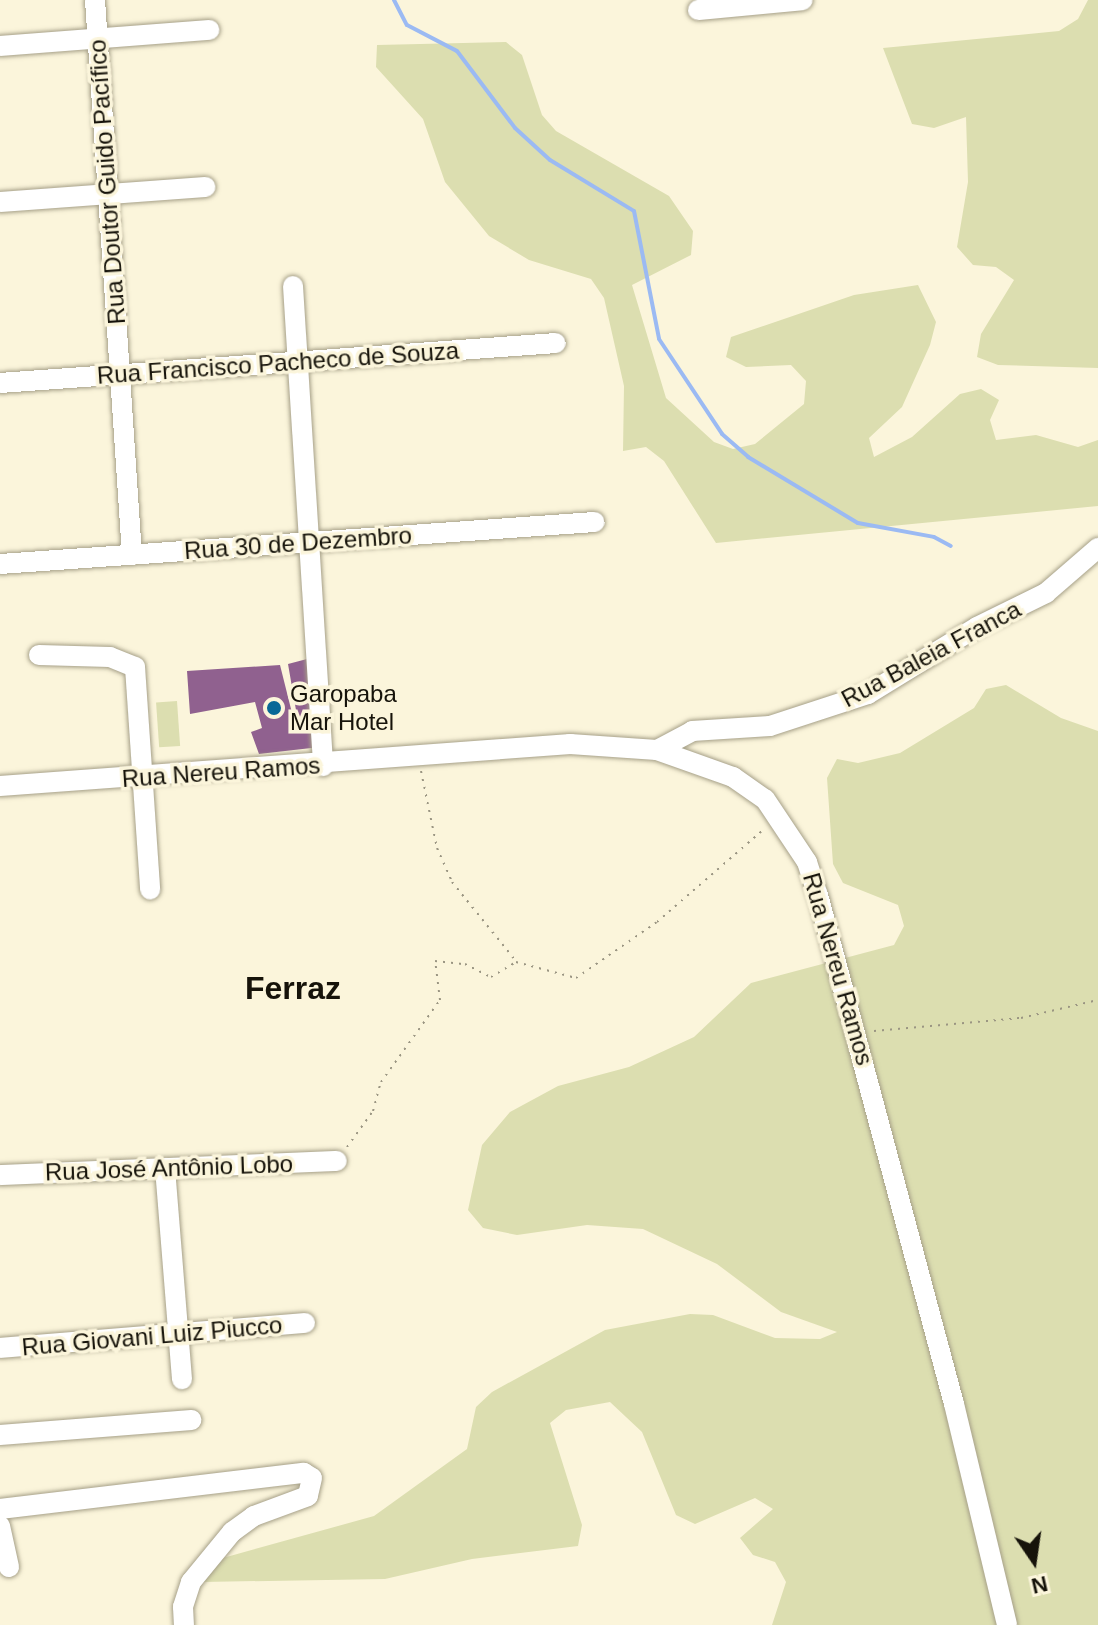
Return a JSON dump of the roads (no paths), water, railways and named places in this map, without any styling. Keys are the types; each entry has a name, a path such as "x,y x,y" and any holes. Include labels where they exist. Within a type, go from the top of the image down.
{"street":[{"name":"Rua Doutor Guido Pacífico","path":"95,0 132,555"},
{"path":"698,10 803,0"},
{"path":"0,46 209,30"},
{"path":"0,202 205,187"},
{"path":"293,286 323,766"},
{"name":"Rua Francisco Pacheco de Souza","path":"0,383 556,343"},
{"name":"Rua 30 de Dezembro","path":"0,564 595,522"},
{"name":"Rua Baleia Franca","path":"657,750 692,731 770,726 868,694 977,627 1046,593 1098,548"},
{"path":"39,655 110,657 135,667 150,889"},
{"name":"Rua Nereu Ramos","path":"0,786 323,766 514,744 657,750 733,777 780,815 812,875 1007,1625"},
{"name":"Rua José Antônio Lobo","path":"0,1175 337,1161"},
{"path":"165,1168 182,1379"},
{"name":"Rua Giovani Luiz Piucco","path":"0,1348 305,1323"},
{"path":"0,1435 191,1420"},
{"path":"0,1509 304,1473 314,1484 308,1496 242,1522 191,1582 183,1607 184,1625"},
{"path":"0,1526 9,1567"}],"waterway":[{"path":"394,0 407,25 457,51 515,128 550,160 634,211 659,339 722,434 748,457 858,523 934,537 951,546"}],"place":[{"name":"Garopaba Mar Hotel","path":"274,708"}],"district":[{"name":"Ferraz","path":"293,988"}]}
